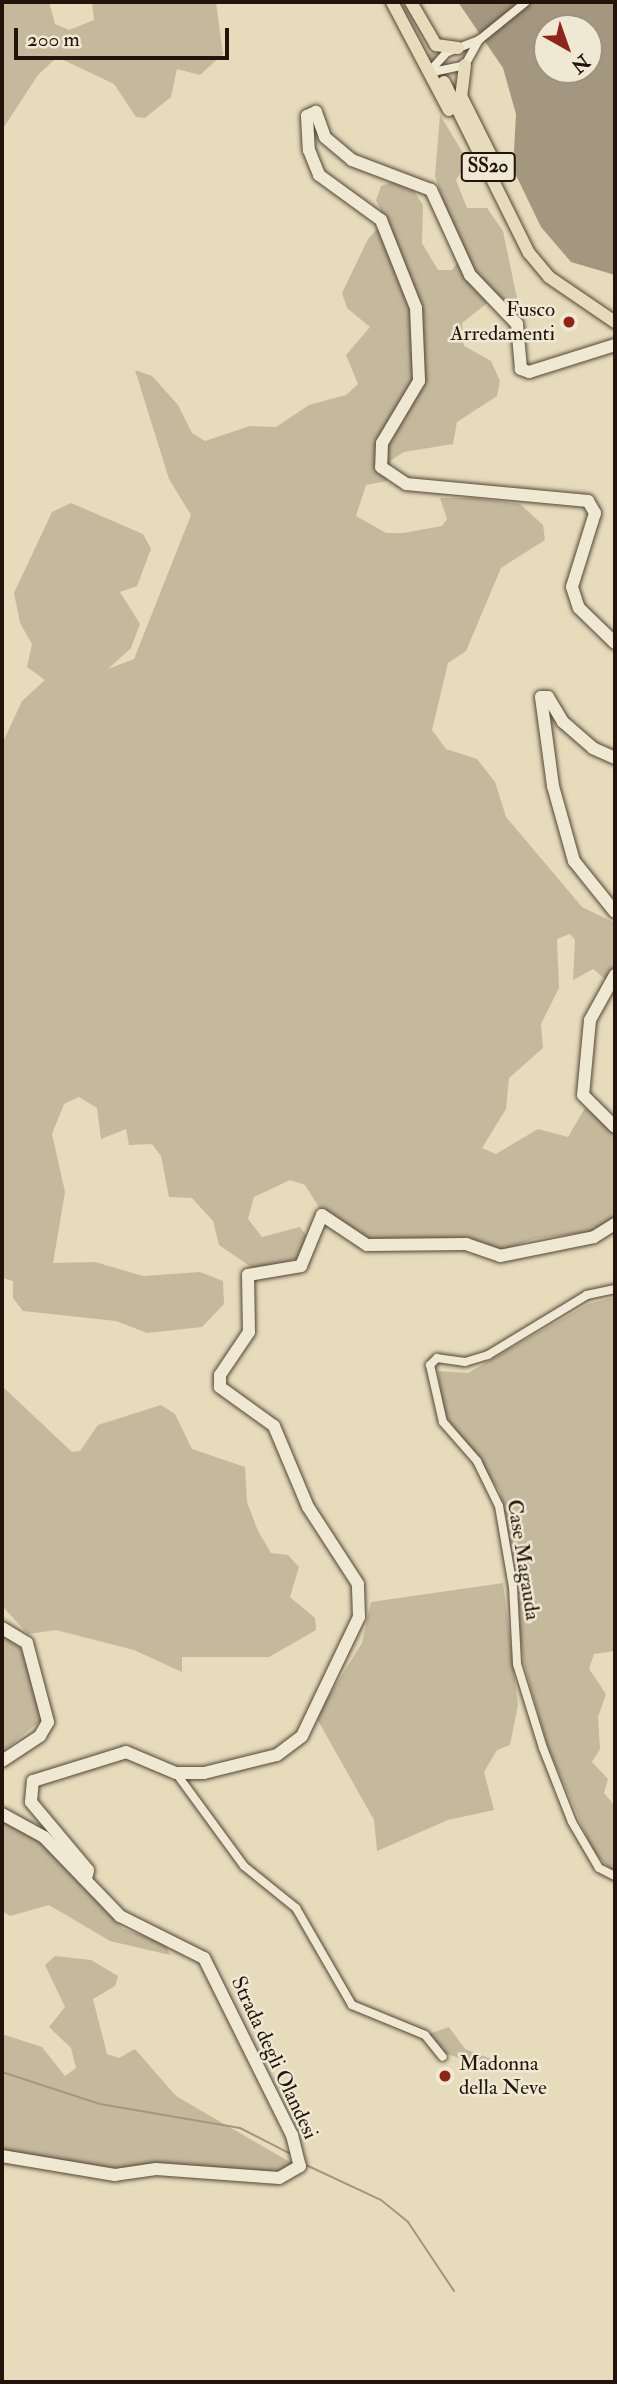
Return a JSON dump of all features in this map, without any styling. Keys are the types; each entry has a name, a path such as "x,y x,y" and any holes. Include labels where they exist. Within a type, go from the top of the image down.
{"main road":[{"path":"392,2 428,73 529,253"},
{"path":"401,2 428,54"},
{"path":"411,2 432,39 451,49"},
{"path":"460,72 529,253"},
{"name":"SS20","path":"444,82 529,253 550,277 615,322"},
{"path":"615,345 529,372 521,369 516,321 470,275 431,190 352,160 325,137 316,112 307,116 309,150 319,174 381,220 416,309 419,381 382,443 381,467 406,484 588,501 595,513 572,587 579,608 615,643"},
{"path":"615,758 593,748 563,722 548,697 541,698 554,786 574,861 615,912"},
{"path":"615,975 588,1028 583,1095 615,1127"},
{"path":"86,1879 88,1870 31,1802 33,1781 126,1752 176,1773 260,1760 296,1743 359,1617 358,1584 308,1507 274,1426 220,1387 220,1375 249,1332 248,1275 301,1266 322,1215 367,1245 466,1244 499,1256 529,1245 594,1237 615,1224"},
{"path":"2,1628 27,1643 48,1722 40,1736 2,1760"},
{"name":"Strada degli Olandesi","path":"2,1814 44,1837 130,1923 190,1946 204,1958 292,2135 300,2166 279,2179 166,2170 115,2175 2,2156"}],"street":[{"path":"428,73 460,72 479,40 526,2"},
{"path":"428,73 451,49 479,40"},
{"name":"Case Magauda","path":"615,1289 587,1296 488,1355 464,1363 437,1359 430,1365 443,1422 477,1461 499,1506 513,1587 517,1664 543,1748 572,1822 599,1868 615,1876"},
{"path":"176,1773 244,1866 296,1908 352,2005 425,2035 443,2057"}],"shaded area":[{"path":"2,2 49,2 55,24 69,30 94,20 92,2 216,2 223,54 200,75 177,69 171,97 145,118 136,117 114,84 57,57 38,75 2,130"},
{"path":"458,2 615,2 615,275 571,262 541,227 513,169 516,114 503,68"},
{"path":"440,115 468,161 456,180 467,208 487,208 503,231 519,308 512,312 495,297 462,323 464,346 491,361 500,381 497,396 457,422 453,444 404,452 390,461 387,481 366,485 356,516 386,533 403,533 442,526 447,519 440,498 474,498 520,504 543,525 545,540 501,568 466,651 448,663 432,730 446,749 477,759 495,782 506,817 582,907 615,923 615,971 606,980 593,969 573,980 575,940 570,934 557,939 559,988 541,1024 543,1048 509,1078 506,1109 482,1148 496,1154 538,1129 568,1137 585,1108 615,1133 615,1217 595,1231 534,1239 502,1250 467,1237 372,1242 320,1209 305,1185 290,1180 254,1197 248,1219 262,1237 300,1227 309,1239 304,1257 254,1269 219,1245 213,1221 192,1198 169,1197 161,1156 152,1144 129,1145 126,1129 101,1139 97,1108 79,1097 64,1104 52,1134 65,1192 53,1263 95,1262 143,1276 200,1272 223,1281 224,1304 202,1327 147,1333 116,1321 23,1311 13,1298 13,1281 2,1278 2,744 22,701 45,680 27,667 32,644 20,623 14,593 52,512 71,503 143,534 151,549 137,586 120,592 140,624 131,648 108,669 134,659 191,515 169,479 135,370 152,376 178,405 192,433 205,441 250,426 276,427 309,405 346,395 358,384 346,355 370,327 347,308 342,293 368,239 385,220 376,200 381,186 395,181 414,191 423,205 422,243 438,270 452,270 461,258 435,176"},
{"path":"615,1297 615,1651 594,1654 589,1669 606,1694 598,1717 600,1749 592,1762 608,1779 604,1793 614,1805 615,1873 594,1853 548,1747 524,1664 500,1491 444,1414 438,1371 468,1373 588,1304"},
{"path":"2,1386 72,1452 80,1451 98,1425 161,1405 175,1414 192,1449 245,1467 247,1502 258,1531 271,1553 288,1555 299,1567 290,1597 315,1618 316,1630 269,1657 182,1657 182,1672 134,1650 56,1630 28,1634 2,1606"},
{"path":"503,1583 518,1705 510,1745 497,1750 484,1772 494,1810 448,1820 377,1851 374,1820 316,1717 362,1643 371,1602"},
{"path":"2,1634 21,1649 44,1718 2,1752"},
{"path":"2,1819 37,1838 123,1929 165,1943 170,1955 110,1941 49,1905 10,1916 2,1911"},
{"path":"55,1956 91,1960 118,1976 115,1986 93,1999 107,2054 119,2058 135,2049 176,2096 295,2165 279,2174 125,2171 2,2151 2,2034 42,2047 65,2076 76,2068 71,2048 49,2027 65,2007 45,1965"},
{"path":"449,2027 465,2049 497,2061 493,2069 444,2053 429,2034"}],"waterway":[{"path":"2,2072 100,2104 240,2128 293,2155"},
{"path":"306,2165 381,2200 408,2222 454,2291"}],"tunnel":[{"path":"428,54 444,82"}],"place":[{"name":"Fusco Arredamenti","path":"569,322"},
{"name":"Madonna della Neve","path":"445,2076"}]}
